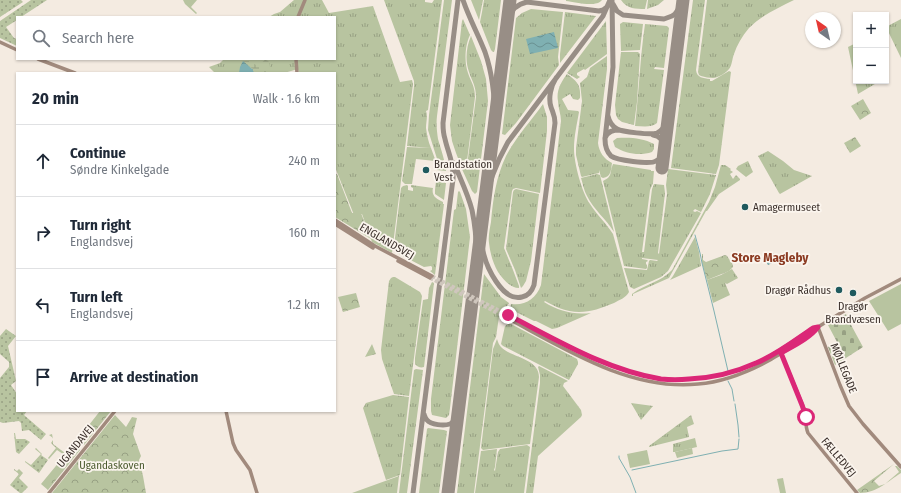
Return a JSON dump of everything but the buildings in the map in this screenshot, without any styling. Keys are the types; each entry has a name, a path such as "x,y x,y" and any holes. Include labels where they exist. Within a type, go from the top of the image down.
{"main road":[{"path":"298,16 305,0"},
{"path":"0,42 16,50"},
{"path":"41,60 71,72"},
{"path":"296,60 297,72"},
{"name":"ENGLANDSVEJ","path":"336,221 375,246 431,277 362,241 336,225"},
{"path":"818,327 809,336 781,353 746,371 717,381 677,385 663,384 631,377 605,367 573,353 508,316 606,364 634,373 662,379 678,380 713,377 745,368 762,361 813,328 818,327 865,298 901,279"},
{"name":"MØLLEGADE","path":"818,327 844,395 854,414 901,467"},
{"name":"FÆLLEDVEJ","path":"781,353 804,411 806,429 808,433 857,493"},
{"name":"UGANDAVEJ","path":"49,493 114,412"},
{"path":"226,412 233,444 250,470 257,493"}],"green space":[{"path":"0,0 21,0 23,2 0,17"},
{"path":"31,0 47,0 23,16 16,16 16,21 6,27 16,39 16,46 0,38 0,21"},
{"path":"183,0 197,0 191,7 197,13 196,14 185,4"},
{"path":"294,0 322,0 329,13 373,6 400,82 412,80 413,84 392,253 372,242 362,214 354,215 336,170 336,72 299,72 298,69 288,72 214,72 209,67 220,63 223,60 336,60 336,16 271,16 280,12"},
{"path":"384,0 425,0 425,2 432,3 434,0 442,0 428,110 426,111 426,128 431,148 407,146 414,81"},
{"path":"444,0 452,0 437,125 438,139 446,171 437,170 438,162 428,130"},
{"path":"471,0 483,0 479,20"},
{"path":"484,0 501,0 494,52 491,50 480,22"},
{"path":"566,0 602,0 595,4 590,4"},
{"path":"621,0 647,0 645,9 635,9 629,7"},
{"path":"648,0 664,0 658,5 647,9"},
{"path":"693,0 705,0 696,70 698,75 712,81 729,71 731,72 719,165 716,174 671,168"},
{"path":"707,0 794,0 754,23 744,34 738,44 730,68 722,75 708,78 699,75 698,72"},
{"path":"531,9 563,12 558,57 559,65 516,123 505,135 502,134 516,18 522,13"},
{"path":"565,12 596,16 560,63 560,54"},
{"path":"463,19 470,35 466,49 466,64 474,87 475,97 467,161 461,166 452,141 450,125"},
{"path":"901,19 901,58 889,33 889,25"},
{"path":"606,21 607,54 585,70 584,69 577,73 580,77 577,79 567,73"},
{"path":"623,22 643,24 640,50 621,51 620,24"},
{"path":"645,24 667,26 669,28 664,68 655,67 654,69 664,70 657,123 649,126 635,126 642,50"},
{"path":"471,36 481,61 486,79 488,101 477,192 475,194 472,191 461,167 466,164 468,158 476,97 475,87 467,63 467,49"},
{"path":"853,44 853,70 848,47"},
{"path":"621,52 638,52 640,54 634,125 622,122 616,115 615,105"},
{"path":"607,56 607,69 598,143 602,155 612,163 611,171 608,176 603,178 601,177 599,170 599,173 582,177 576,155 582,101 580,83 587,77 590,68"},
{"path":"267,60 270,67 268,72 253,72 253,69 243,61 250,61 256,65 259,65"},
{"path":"567,74 576,81 580,90 580,98 578,100 573,99 570,94 562,99 568,110 579,112 574,149 575,162 579,178 587,199 613,234 629,292 614,303 587,312 573,312 545,301 544,302 566,312 591,313 552,329 510,309 511,304 525,303 533,298 541,285 561,121 558,104 558,90"},
{"path":"856,84 875,84 858,94"},
{"path":"863,99 871,113 860,120 851,106"},
{"path":"543,104 547,117 547,131 540,193 516,188 512,191 504,248 519,286 519,288 516,288 507,283 498,272 489,247 494,197 497,180 506,156"},
{"path":"855,137 861,146 850,153 844,143"},
{"path":"617,138 645,140 654,144 654,149 652,152 647,153 628,153 615,147 613,141"},
{"path":"407,147 431,148 435,159 435,161 416,159 412,184 405,184 402,181"},
{"path":"768,151 794,170 812,176 780,194 758,156"},
{"path":"748,161 753,172 746,177 736,169 738,166"},
{"path":"613,164 654,171 642,252 644,252 652,189 654,184 664,185 665,193 659,254 667,194 666,185 668,169 716,175 710,194 701,212 695,209 693,211 701,213 668,271 661,277 634,289 630,287 624,268 647,270 650,260 658,260 642,258 648,261 646,262 646,269 624,266 603,181 610,176"},
{"path":"721,165 725,165 731,169 730,170 733,172 730,174 733,179 736,175 740,180 719,194 706,211 669,278 633,294 632,296 632,294 668,274 672,270 709,202"},
{"path":"336,174 352,213 361,213 371,239 336,218"},
{"path":"597,174 600,175 614,232 590,201 581,178"},
{"path":"436,181 446,183 444,200 435,194"},
{"path":"407,185 408,190 413,191 411,185 433,188 434,195 444,204 435,275 430,271 432,270 431,266 424,267 397,253 394,249 401,188"},
{"path":"516,189 539,194 531,261 526,281 521,288 506,249 513,192"},
{"path":"459,191 466,209 470,237 450,408 449,415 446,418 432,415 431,399 454,210 456,209"},
{"path":"695,237 701,266 670,280 673,276"},
{"path":"702,254 703,260 706,262 725,255 732,262 733,267 729,271 707,280 702,263"},
{"path":"732,269 738,278 727,284 725,283 730,295 713,303 707,280"},
{"path":"484,274 501,297 509,303 500,310 496,337 493,343 474,493 457,493"},
{"path":"393,277 420,292 422,296 409,396 394,394 382,359 381,350 389,281"},
{"path":"432,282 434,283 424,367 420,367 415,364 415,358 423,300 428,299 429,288"},
{"path":"901,284 901,324 888,331 869,301"},
{"path":"356,293 360,307 343,312 338,297"},
{"path":"846,314 863,347 835,365 828,347 837,342 828,325"},
{"path":"511,324 577,359 578,364 569,380 503,346 501,344 505,326"},
{"path":"6,329 16,336 8,346 16,381 11,385 16,392 16,412 26,412 24,415 46,434 41,440 29,430 22,431 21,423 19,421 0,422 0,378 9,367 9,362 0,354 0,336"},
{"path":"497,339 500,346 506,351 530,362 535,366 539,377 530,444 483,450 481,448 493,349"},
{"path":"372,344 376,354 365,357"},
{"path":"539,366 568,381 564,383 563,386 581,410 582,415 538,456 533,493 526,493 540,383"},
{"path":"414,370 423,370 407,493 399,493"},
{"path":"393,395 409,397 400,475 386,480 363,408 366,403"},
{"path":"631,403 653,406 641,420"},
{"path":"99,412 110,412 84,445 78,439"},
{"name":"Ugandaskoven","path":"115,415 126,427 132,417 137,418 133,434 141,456 139,460 146,493 52,493"},
{"path":"691,415 694,424 687,427 689,437 649,447 649,446"},
{"path":"428,428 447,431 439,493 419,493"},
{"path":"14,433 16,439 25,439 30,442 19,454 16,452"},
{"path":"695,438 697,447 673,452 673,444"},
{"path":"53,440 53,444 65,453 63,454 57,450 49,459 48,458 56,448 51,443"},
{"path":"74,444 80,450 48,490 41,484"},
{"path":"527,445 530,447 524,493 475,493 481,451 497,449 495,471 498,452 500,449"},
{"path":"36,448 42,454 41,455 48,460 39,473 25,462 31,465 41,454 35,449"},
{"path":"692,448 693,454 677,458 675,452"},
{"path":"647,450 650,464 630,468 627,454"},
{"path":"894,464 874,481 879,486 885,484 899,472 895,466 897,466 901,470 901,473 887,483 872,491 860,493 857,490"},
{"path":"14,469 17,471 19,469 23,473 19,478 28,487 22,493 10,485 19,474"},
{"path":"399,476 397,493 352,493"},
{"path":"783,478 786,493 780,493 777,479"}],"water":[{"path":"554,32 558,48 530,54 526,39"},
{"path":"243,61 253,69 254,72 239,72"},
{"path":"771,252 774,254 777,261 768,265 763,257"}],"waterway":[{"path":"695,235 728,371"},
{"path":"728,381 732,389 734,401"},
{"path":"735,404 739,437"},
{"path":"632,470 738,449 739,439"},
{"path":"619,456 630,477 636,493"}],"taxiway":[{"path":"413,493 453,179 453,168 444,135 443,123 458,0"},
{"path":"463,0 488,61 493,87 495,123"},
{"path":"484,208 493,174 508,142 603,16 610,0"},
{"path":"612,0 613,67 605,139 606,148 609,154 614,158 640,162 656,161 664,152"},
{"path":"613,4 617,11 623,15 664,19 675,14 683,1"},
{"path":"508,19 515,8 520,4 527,2 599,11 607,7"},
{"path":"481,226 482,245 485,257 496,282 508,294 515,297 526,296 534,285 555,123 550,103 550,96 551,88 556,78"},
{"path":"608,116 611,123 617,129 637,133 657,133 663,128 667,121"},
{"path":"605,138 611,131 620,130"},
{"path":"653,135 658,136 661,139 664,148"},
{"path":"454,163 472,210 476,238 476,267"},
{"path":"424,414 429,422 438,425 450,424 457,417"}],"runway":[{"path":"448,493 510,0"},
{"path":"662,168 683,0"}],"tunnel":[{"path":"432,276 508,315"},
{"path":"430,278 507,318"}],"place":[{"name":"Brandstation Vest","path":"426,170"},
{"name":"Amagermuseet","path":"745,207"},
{"name":"Dragør Rådhus","path":"839,290"},
{"name":"Dragør Brandvæsen","path":"853,293"}],"district":[{"name":"Store Magleby","path":"770,257"}],"route":[{"path":"508,315 606,364 634,373 662,379 678,380 713,377 745,368 762,361 813,328 818,327 809,336 781,353 806,417"}]}
